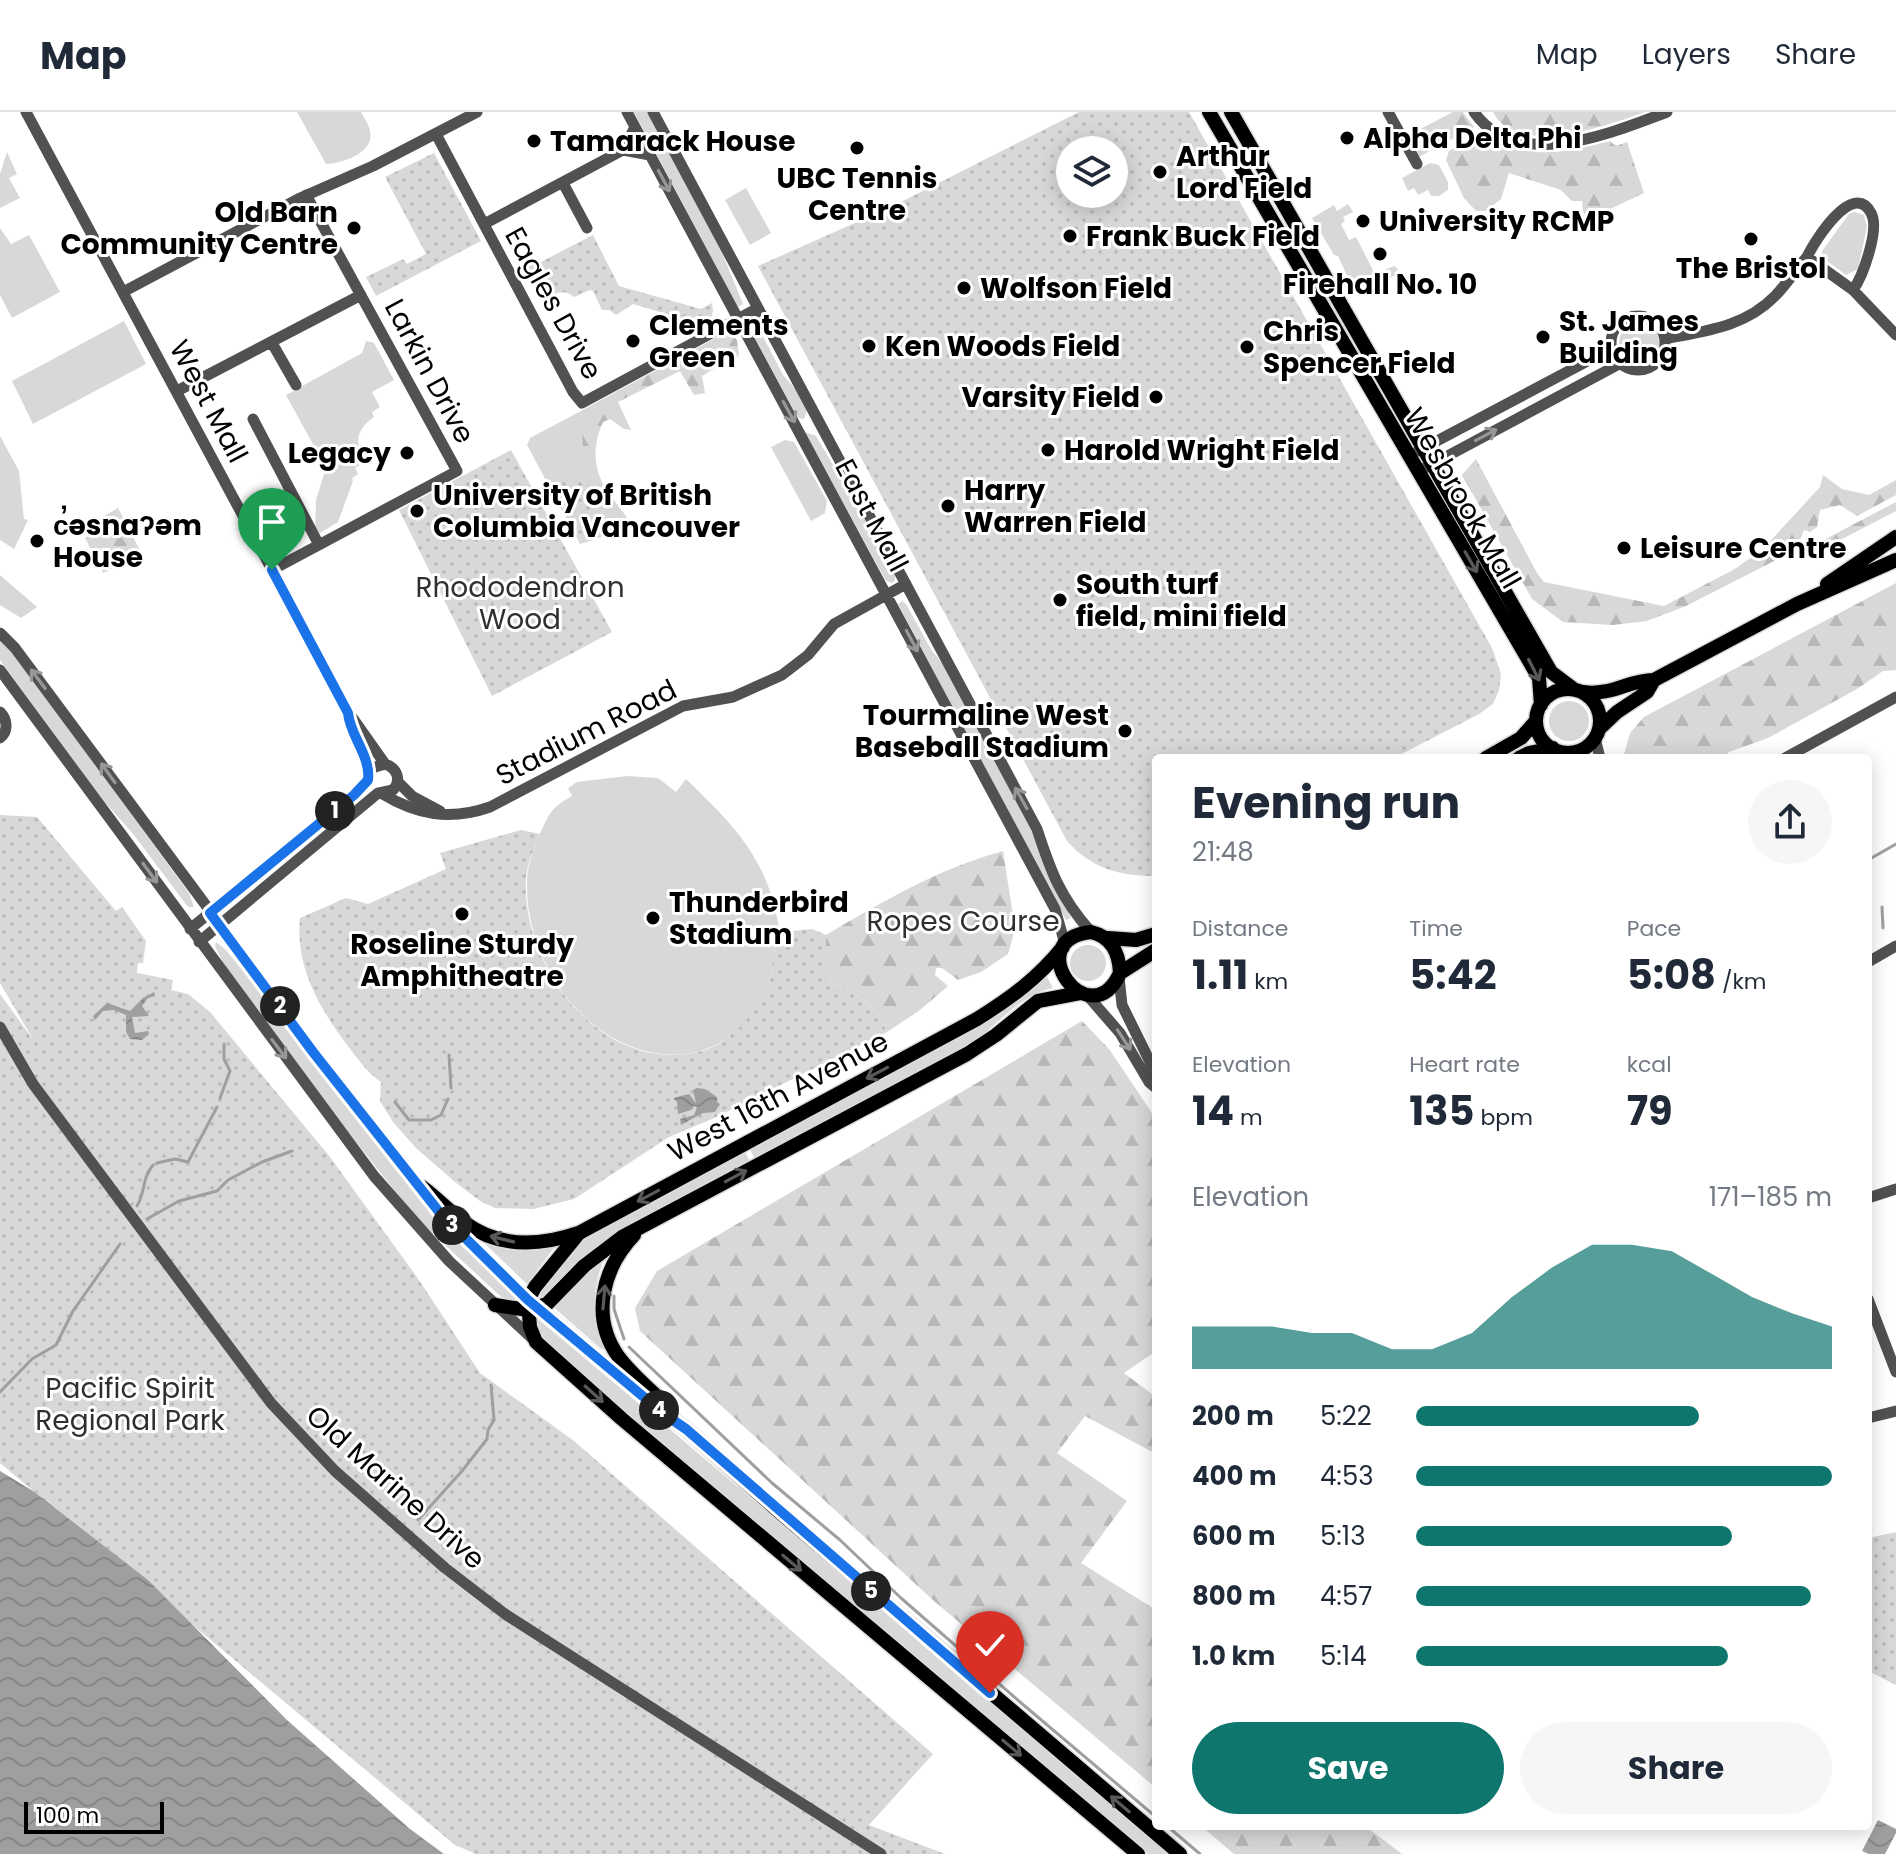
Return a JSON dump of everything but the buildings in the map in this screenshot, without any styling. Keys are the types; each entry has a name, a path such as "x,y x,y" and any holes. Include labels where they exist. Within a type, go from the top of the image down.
{"main road":[{"name":"Wesbrook Mall","path":"1209,112 1539,678 1541,705"},
{"name":"Wesbrook Mall","path":"1231,112 1551,672 1579,691"},
{"path":"1797,604 1896,537"},
{"path":"1493,754 1521,738 1536,721 1541,705 1555,692 1608,693 1641,680 1654,680 1797,604 1896,560"},
{"path":"1527,754 1564,753 1585,748 1617,712 1647,692 1654,680"},
{"path":"1579,691 1597,706 1597,733"},
{"path":"1536,721 1540,736 1564,753"},
{"path":"1152,935 1136,940 1108,938 1091,932 1075,935 1064,945 1060,966 1070,986 1084,994 1104,992 1120,975 1152,953"},
{"path":"1108,938 1118,956 1120,975"},
{"name":"West 16th Avenue","path":"1064,945 1023,990 977,1019 579,1233 544,1275 531,1306 547,1304 596,1255 643,1226 967,1054 1038,1001 1084,994"},
{"path":"422,1187 466,1224 503,1241 534,1243 579,1233"},
{"path":"643,1226 625,1245 610,1270 602,1300 605,1324 614,1350 625,1364 686,1429 777,1510 1180,1854"},
{"path":"495,1305 531,1306 686,1429"},
{"path":"531,1306 536,1342 622,1419 1138,1854"}],"street":[{"name":"West Mall","path":"26,112 348,713 385,764"},
{"path":"123,292 306,195 373,166 477,112"},
{"name":"East Mall","path":"627,112 1055,909 1064,945"},
{"name":"East Mall","path":"653,112 1037,829 1050,870 1063,895 1091,932"},
{"path":"1388,112 1417,164"},
{"path":"1474,112 1491,132 1517,142 1542,145 1601,134 1667,112"},
{"path":"484,224 623,150 635,127"},
{"name":"Eagles Drive","path":"436,134 573,392 582,403 758,308"},
{"path":"623,150 650,155"},
{"path":"563,183 587,228"},
{"name":"Larkin Drive","path":"272,570 457,471 306,195"},
{"path":"1665,339 1727,327 1753,314 1775,296 1843,208 1858,204 1871,213 1873,225 1863,274 1853,290"},
{"path":"1807,257 1853,290 1896,335"},
{"path":"177,391 361,295"},
{"path":"1635,316 1651,319 1658,324 1665,339 1663,354 1653,366 1636,370 1621,363 1612,348 1618,325 1635,316"},
{"path":"272,343 296,385"},
{"path":"1409,456 1612,348"},
{"path":"1417,472 1621,363"},
{"path":"253,419 319,545"},
{"name":"Stadium Road","path":"380,793 418,812 469,813 490,807 683,706 733,697 760,686 797,665 834,624 906,584"},
{"path":"0,633 34,672 313,1052 440,1213 531,1306"},
{"path":"0,670 374,1176 449,1261 536,1342"},
{"path":"1792,754 1896,697"},
{"path":"0,712 5,718 6,727 0,738"},
{"name":"West Mall","path":"348,713 369,776"},
{"path":"1597,733 1600,754"},
{"path":"190,929 354,795 376,766 385,764 395,770 398,782 412,796 444,814"},
{"path":"369,776 371,788 380,793"},
{"path":"199,942 380,793 393,790 398,782"},
{"path":"1872,960 1896,946"},
{"path":"1120,975 1122,1005 1152,1066"},
{"path":"1084,994 1120,1033 1152,1085"},
{"name":"Old Marine Drive","path":"0,1027 33,1084 271,1403 335,1471 445,1568 505,1614 881,1854"},
{"path":"1872,1197 1896,1189"},
{"path":"1872,1309 1896,1372"},
{"path":"1872,1417 1896,1411"}],"green space":[{"path":"297,112 361,112 368,123 370,139 356,155 326,164"},
{"path":"634,112 648,112 721,250 743,304 738,307"},
{"path":"1079,112 1189,112 1492,648 1501,674 1499,690 1493,704 1479,714 1402,754 1152,754 1152,876 1106,869 1086,858 1067,841 758,266 893,206"},
{"path":"1453,112 1463,112 1474,127 1417,158 1405,137"},
{"path":"1493,112 1645,112 1587,130 1541,136 1521,134 1505,126"},
{"path":"1480,132 1529,151 1559,152 1610,141 1616,146 1627,142 1644,193 1587,220 1582,201 1572,201 1561,190 1509,173 1501,199 1486,211 1476,211 1464,198 1446,160 1449,151"},
{"path":"7,152 17,174 9,178 20,198 0,208 0,174"},
{"path":"434,153 481,241 376,296 366,277 403,259 407,264 426,254 385,177"},
{"path":"1430,163 1439,165 1448,182 1448,190 1439,196 1431,196 1428,190 1418,195 1414,188 1408,191 1402,178"},
{"path":"746,188 771,233 750,245 725,200"},
{"path":"1348,204 1353,212 1343,217 1345,221 1341,224 1349,240 1356,237 1375,274 1394,266 1398,269 1394,276 1356,295 1338,256 1334,255 1312,218 1334,205 1337,211"},
{"path":"1849,214 1864,215 1867,227 1858,269 1846,275 1823,258 1822,251"},
{"path":"0,228 11,244 29,235 60,292 12,318 0,295"},
{"path":"593,235 619,286 701,309 712,303 710,322 684,337 673,316 633,304 616,315 602,310 590,290 574,297 558,293 541,301 521,266 529,262 537,264"},
{"path":"750,320 757,325 783,375 798,392 807,410 804,419 798,418 747,323"},
{"path":"124,321 146,364 33,424 12,381"},
{"path":"1639,323 1653,329 1659,343 1653,357 1639,363 1625,357 1619,343 1625,329"},
{"path":"721,335 732,335 737,340 739,355 732,364 723,363 702,376 705,393 694,395 680,371 618,402 631,430 610,419 603,422 596,457 607,491 597,498 586,479 579,412"},
{"path":"366,341 374,343 394,380 372,392 380,407 372,412 374,417 359,435 363,463 355,468 358,474 352,478 338,522 315,536 316,500 326,468 286,395 362,353"},
{"path":"579,412 584,427 582,444 597,498 607,491 629,520 611,534 580,544 527,445 530,438"},
{"path":"805,432 816,436 895,571 895,581 892,583 886,581"},
{"path":"0,436 19,471 24,519 28,520 14,549 0,540"},
{"path":"785,440 794,442 827,501 825,513 811,521 771,447"},
{"name":"Rhododendron Wood","path":"511,450 612,632 492,696 399,510"},
{"path":"1476,459 1544,582 1664,606 1733,570 1762,550 1820,487 1823,475 1842,489 1869,495 1896,480 1896,495 1857,516 1840,505 1820,510 1817,527 1810,532 1804,530 1799,543 1791,545 1790,553 1686,606 1647,621 1613,625 1563,622 1532,599 1462,475"},
{"path":"577,466 591,508 598,507 604,514 611,534 592,539 589,532 578,535 558,484 574,478"},
{"path":"1896,502 1896,511 1817,552 1799,558 1797,554"},
{"path":"118,508 142,554 103,573 85,538 98,529 97,520"},
{"path":"0,575 37,607 21,618 0,605"},
{"path":"1896,583 1896,670 1883,671 1857,689 1768,738 1727,754 1624,754 1630,733 1644,717"},
{"path":"902,601 932,651 945,666 1029,822 1071,918 1066,920 898,604"},
{"path":"0,640 16,657 189,893 194,907 188,907 134,835 103,800 0,660"},
{"path":"1569,701 1583,707 1589,721 1583,735 1569,741 1555,735 1549,721 1555,707"},
{"name":"Thunderbird Stadium","path":"627,776 658,778 676,792 686,779 703,796 734,828 757,863 767,882 782,932 775,949 768,985 754,1012 739,1029 719,1043 698,1052 675,1055 653,1053 609,1036 590,1022 563,992 545,963 533,932 527,877 548,817 559,804 572,796 568,788 577,782"},
{"name":"Pacific Spirit Regional Park","path":"0,815 37,817 116,911 122,907 146,941 143,963 138,963 137,973 173,980 171,990 188,994 210,1012 330,1157 419,1280 480,1373 574,1441 933,1754 869,1825 945,1854 476,1854 455,1845 0,1463 0,994 34,1041 0,983"},
{"path":"521,830 540,834 526,880 528,910 535,941 548,970 566,997 588,1020 613,1039 641,1051 672,1055 694,1053 716,1045 742,1025 759,1003 770,978 775,949 782,932 812,929 826,935 826,971 833,984 872,1007 887,1032 712,1119 669,1137 574,1199 533,1209 495,1208 480,1201 416,1148 393,1122 380,1101 381,1082 364,1067 340,1035 312,988 302,955 300,918 346,898 368,904 446,869 440,853"},
{"name":"Ropes Course","path":"1003,851 1015,929 1008,954 981,972 958,980 942,968 936,968 935,975 948,986 887,1032 872,1007 833,984 826,971 826,935 934,876"},
{"path":"216,942 283,1020 395,1169 450,1232 521,1302 506,1300 498,1294 418,1220 322,1099 226,969"},
{"path":"1088,945 1101,950 1106,963 1101,976 1088,981 1075,976 1070,963 1075,950"},
{"path":"1047,977 1053,988 1020,1003 971,1044 755,1160 749,1147 997,1013"},
{"path":"1082,1021 1109,1049 1152,1113 1152,1354 1124,1373 1152,1394 1152,1452 1085,1416 1057,1453 1127,1501 1081,1563 1152,1607 1152,1785 934,1601 640,1331 635,1308 657,1271"},
{"path":"744,1149 750,1162 600,1245 546,1296 538,1295 548,1275 595,1233 661,1192"},
{"path":"481,1240 557,1244 527,1284"},
{"path":"605,1257 597,1281 595,1304 598,1328 607,1351 551,1305 586,1267"},
{"path":"536,1315 1171,1854 1148,1854 552,1349 540,1334"},
{"path":"1896,1532 1896,1685 1872,1673 1872,1537"},
{"path":"1206,1830 1370,1830 1402,1854 1234,1854"}],"water":[{"path":"154,992 155,996 148,998 142,1006 149,1016 132,1017 135,1033 148,1031 149,1034 142,1040 130,1039 126,1032 126,1015 114,1010 103,1011 95,1020 93,1016 107,1003 130,1011"},
{"path":"697,1088 717,1097 720,1104 715,1112 703,1113 681,1125 680,1119 694,1115 697,1107 678,1114 677,1102 673,1098 689,1094 696,1103 693,1090"},
{"path":"0,1471 33,1491 148,1580 287,1720 410,1829 444,1854 0,1854"},
{"path":"1878,1820 1896,1829 1896,1833 1885,1854 1869,1854 1862,1851"}],"waterway":[{"path":"1872,858 1896,844"},
{"path":"1882,907 1883,928"},
{"path":"220,1098 230,1071 224,1059 224,1044"},
{"path":"449,1055 451,1088"},
{"path":"395,1102 409,1120 431,1120 441,1115 448,1099"},
{"path":"157,1163 175,1159 188,1162 217,1107"},
{"path":"147,1219 179,1201 217,1191 228,1180 292,1151"},
{"path":"137,1206 153,1165"},
{"path":"0,1392 32,1359 56,1345 73,1311 120,1244"},
{"path":"614,1296 614,1309 624,1339"},
{"path":"629,1347 772,1483 1020,1702 1152,1814"},
{"path":"418,1520 487,1439 494,1420 491,1385"},
{"path":"1172,1830 1200,1854"}],"place":[{"name":"Alpha Delta Phi","path":"1347,138"},
{"name":"Tamarack House","path":"534,141"},
{"name":"UBC Tennis Centre","path":"857,148"},
{"name":"Arthur Lord Field","path":"1160,172"},
{"name":"University RCMP","path":"1363,221"},
{"name":"Old Barn Community Centre","path":"354,228"},
{"name":"Frank Buck Field","path":"1070,236"},
{"name":"The Bristol","path":"1751,239"},
{"name":"Firehall No. 10","path":"1380,254"},
{"name":"Wolfson Field","path":"964,288"},
{"name":"St. James Building","path":"1543,337"},
{"name":"Clements Green","path":"633,341"},
{"name":"Ken Woods Field","path":"869,346"},
{"name":"Chris Spencer Field","path":"1247,347"},
{"name":"Varsity Field","path":"1156,397"},
{"name":"Harold Wright Field","path":"1048,450"},
{"name":"Legacy","path":"407,453"},
{"name":"Harry Warren Field","path":"948,506"},
{"name":"University of British Columbia Vancouver","path":"417,511"},
{"name":"c̓əsnaʔəm House","path":"37,541"},
{"name":"Leisure Centre","path":"1624,548"},
{"name":"South turf field, mini field","path":"1060,600"},
{"name":"Tourmaline West Baseball Stadium","path":"1125,731"},
{"name":"Roseline Sturdy Amphitheatre","path":"462,914"},
{"name":"Thunderbird Stadium","path":"653,918"}],"route":[{"path":"272,570 348,713 367,764 368,780 354,795 210,913 313,1052 440,1213 483,1258 528,1300 686,1429 990,1693"}]}
